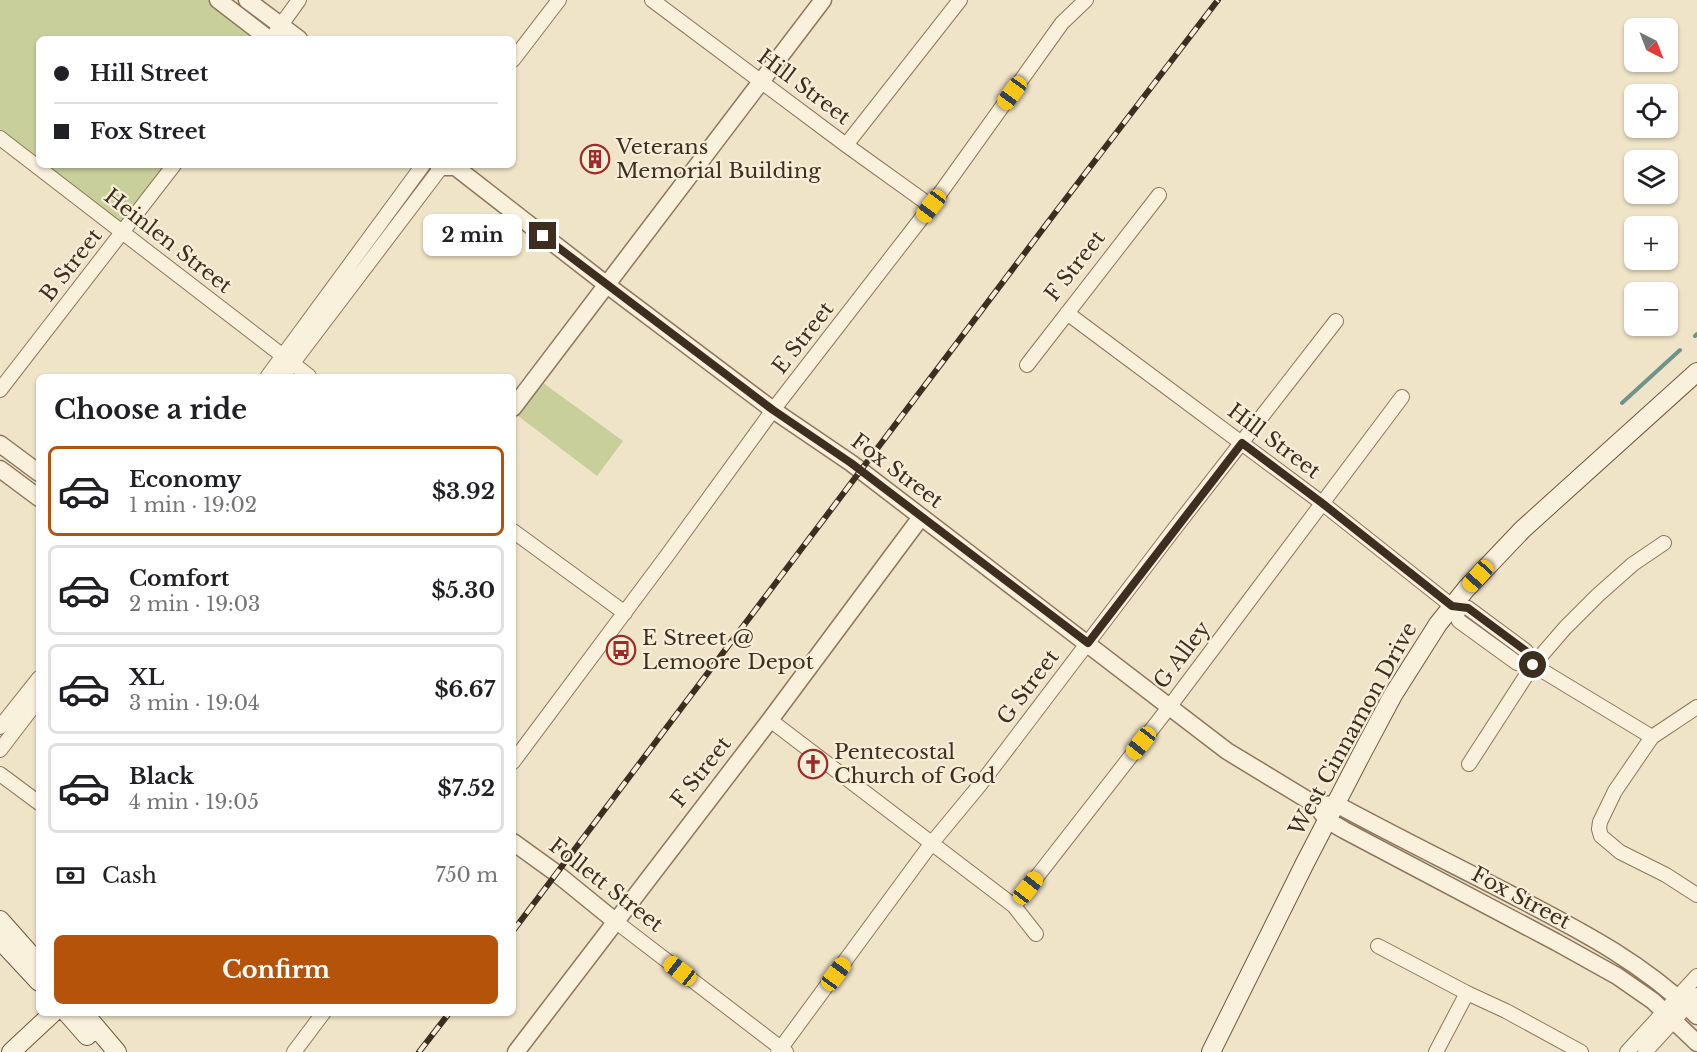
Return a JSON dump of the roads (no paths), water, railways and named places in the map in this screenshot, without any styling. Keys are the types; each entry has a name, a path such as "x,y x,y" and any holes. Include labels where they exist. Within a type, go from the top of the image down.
{"main road":[{"name":"West Cinnamon Drive","path":"1211,1052 1335,804 1393,695 1429,638 1452,606 1522,529 1697,372"},
{"path":"0,920 36,961"},
{"path":"0,940 36,979"},
{"path":"10,1052 50,1016"},
{"path":"70,1016 101,1052"},
{"path":"86,1016 117,1052"}],"street":[{"path":"218,0 274,34"},
{"path":"247,0 274,34"},
{"path":"274,34 299,0"},
{"path":"516,56 559,0"},
{"name":"Hill Street","path":"652,0 846,146 931,206"},
{"path":"516,404 823,0"},
{"path":"846,146 960,0"},
{"name":"E Street","path":"516,758 773,410 931,206 1062,23 1086,0"},
{"name":"Heinlen Street","path":"0,138 36,166"},
{"name":"Heinlen Street","path":"39,168 306,374"},
{"name":"B Street","path":"0,390 172,168"},
{"path":"284,374 288,360 421,168"},
{"path":"270,374 288,360 445,168"},
{"name":"Fox Street","path":"450,168 773,410 851,463 1227,751 1316,805 1327,820 1617,976 1653,1001 1697,1043"},
{"name":"F Street","path":"1027,365 1159,195"},
{"name":"Hill Street","path":"1067,313 1322,503 1452,606 1459,621 1517,663 1533,665 1652,737"},
{"name":"G Street","path":"782,1051 931,844 979,786 1336,321"},
{"name":"G Alley","path":"1014,906 1170,706 1402,397"},
{"path":"0,444 36,471"},
{"path":"0,469 36,496"},
{"name":"F Street","path":"516,1052 770,720 921,517"},
{"path":"516,533 625,613"},
{"path":"1469,764 1533,665 1598,595 1633,564 1664,543"},
{"path":"0,727 36,682"},
{"path":"0,750 36,703"},
{"path":"1697,707 1652,737 1615,791 1599,829 1601,836 1620,852 1666,875 1697,895"},
{"path":"770,720 1014,906 1036,934"},
{"path":"0,774 36,801"},
{"path":"1316,805 1335,804"},
{"name":"Fox Street","path":"1335,804 1571,926 1630,961 1690,1004"},
{"name":"Follett Street","path":"516,844 782,1051"},
{"path":"1378,946 1581,1052"},
{"path":"1627,1052 1690,1004 1697,976"},
{"path":"1436,1052 1467,993"},
{"path":"294,1052 319,1016"},
{"path":"1645,1052 1670,1017"}],"waterway":[{"path":"1622,403 1680,350"}],"railway":[{"path":"516,927 1218,0"},
{"path":"419,1052 447,1016"}],"place":[{"name":"Veterans Memorial Building","path":"595,159"},
{"name":"E Street @ Lemoore Depot","path":"621,650"},
{"name":"Pentecostal Church of God","path":"813,764"}]}
